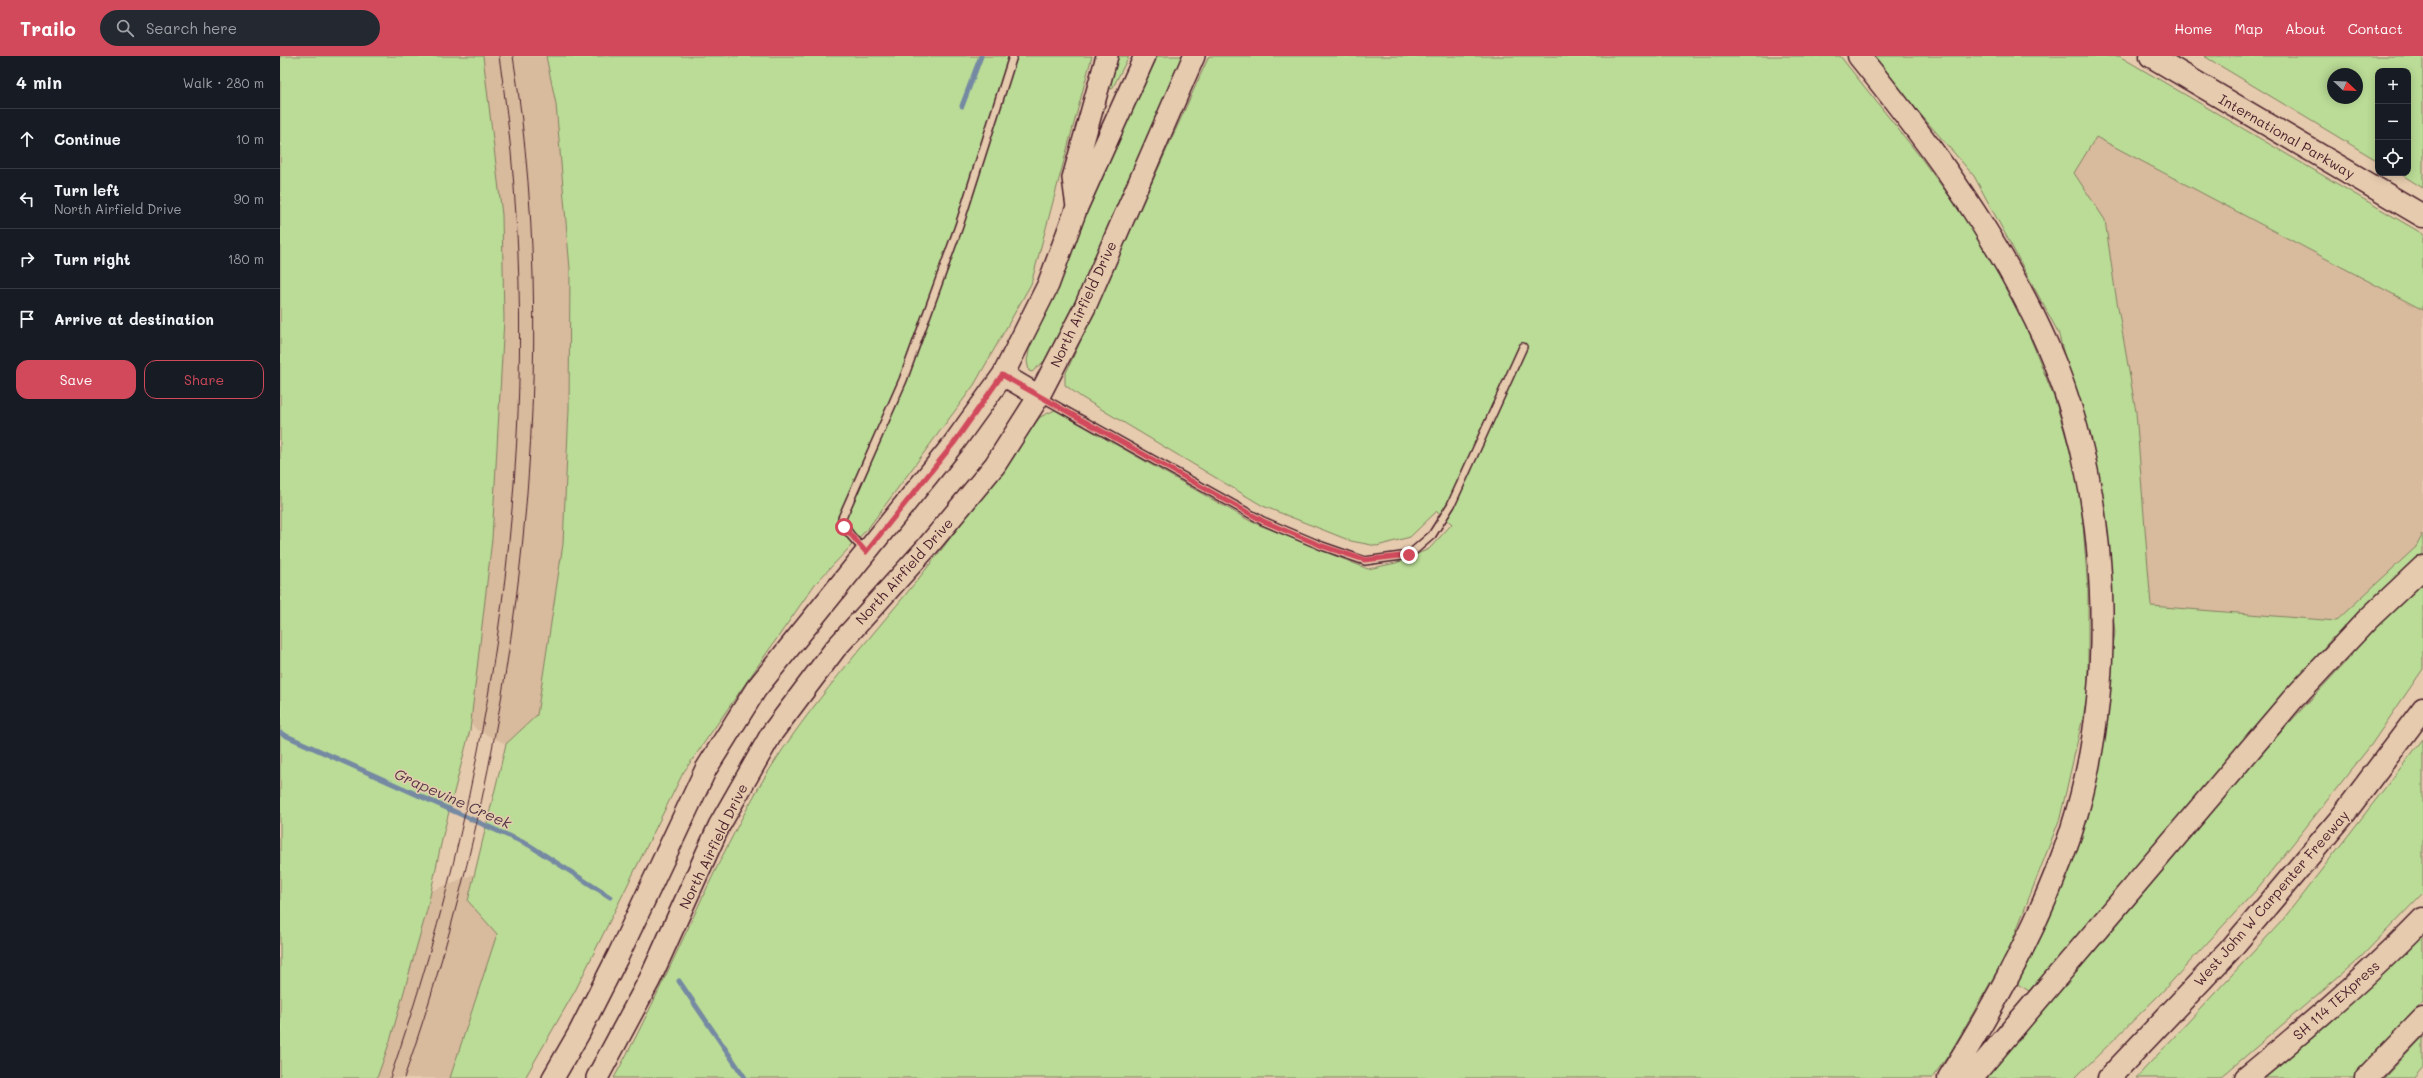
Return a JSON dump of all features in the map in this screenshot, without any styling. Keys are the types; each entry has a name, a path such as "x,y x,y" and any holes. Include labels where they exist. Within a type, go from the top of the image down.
{"highway":[{"path":"1859,56 1911,120 1960,190 2021,291 2049,349 2073,420 2087,473 2098,545 2102,625 2098,692 2086,774 2072,830 2049,893 2010,975 1949,1078"},
{"name":"International Parkway","path":"2151,56 2423,216"},
{"path":"1971,1078 2292,700 2367,620 2423,567"},
{"name":"West John W Carpenter Freeway","path":"2109,1078 2229,952 2341,818 2423,709"},
{"name":"SH 114 TEXpress","path":"2246,1078 2295,1038 2395,948 2423,919"},
{"path":"2366,1078 2423,1019"}],"main road":[{"path":"1077,207 1073,178 1107,56"},
{"path":"553,1078 579,1033 618,956 706,769 756,689 954,443 1002,375 1048,285 1077,207 1146,56"},
{"name":"North Airfield Drive","path":"597,1078 650,979 719,826 772,733 835,649 928,546 995,465 1039,396 1085,307 1194,56"},
{"path":"1002,375 1039,396"}],"lane":[{"path":"866,552 850,536 844,527 842,518 903,380 959,226 1013,56"},
{"path":"1039,396 1263,521 1322,546 1365,560 1409,555 1432,535 1451,505 1523,347"}],"shaded area":[{"path":"462,56 546,56 556,104 570,269 569,409 563,544 537,715 506,744 477,730 438,688"},
{"path":"2096,137 2423,310 2423,534 2416,547 2336,621 2151,607 2136,412 2105,221 2074,173"},
{"path":"474,874 468,901 497,934 450,1078 356,1078 411,899"}],"green space":[{"path":"280,56 483,56 502,215 504,319 492,539 470,730 443,835 427,910 390,1041 377,1078 280,1078"},
{"path":"546,56 1092,56 1031,284 974,385 869,527 815,584 683,773 576,989 525,1078 450,1078 497,934 468,901 506,744 537,715 563,544 569,409 570,269 556,104"},
{"path":"1112,56 1129,56 1112,89 1105,87"},
{"path":"1155,56 1184,56 1072,315 1052,354 1032,372 1029,371 1027,361 1031,341"},
{"path":"1209,56 1840,56 1918,154 1969,223 2015,299 2055,400 2080,484 2088,591 2088,695 2060,818 2008,952 1950,1053 1932,1078 614,1078 651,1006 739,823 775,761 810,712 941,551 1040,417 1055,410 1252,522 1368,569 1396,563 1429,549 1452,524 1437,511 1410,537 1377,546 1351,541 1263,506 1081,397 1065,385 1065,375"},
{"path":"1870,56 2119,56 2423,234 2423,310 2096,137 2074,173 2105,220 2115,290 2136,412 2151,606 2336,621 2416,547 2423,534 2423,669 2371,745 2257,889 2161,993 2075,1078 1983,1078 2099,946 2267,747 2352,655 2333,637 2031,992 2014,982 2088,796 2115,633 2097,477 2058,332 1974,176"},
{"path":"2204,56 2423,56 2423,188 2404,176 2411,176 2411,68 2375,68 2375,159"},
{"path":"2423,739 2423,893 2359,959 2220,1078 2136,1078 2281,922"},
{"path":"2423,931 2423,1002 2354,1078 2259,1078"},
{"path":"2423,1037 2423,1067 2414,1078 2384,1078"}],"waterway":[{"path":"962,106 981,56"},
{"name":"Grapevine Creek","path":"280,733 529,845 610,897"},
{"name":"Grapevine Creek","path":"679,981 745,1078"}],"tram line":[{"path":"390,1078 429,956 461,830 487,702 506,573 517,443 520,313 514,184 499,56"},
{"path":"404,1078 442,958 474,833 500,704 519,573 531,441 534,310 528,182 513,56"}],"route":[{"path":"844,527 850,536 866,552 954,443 1002,375 1263,521 1322,546 1365,560 1409,555"}]}
